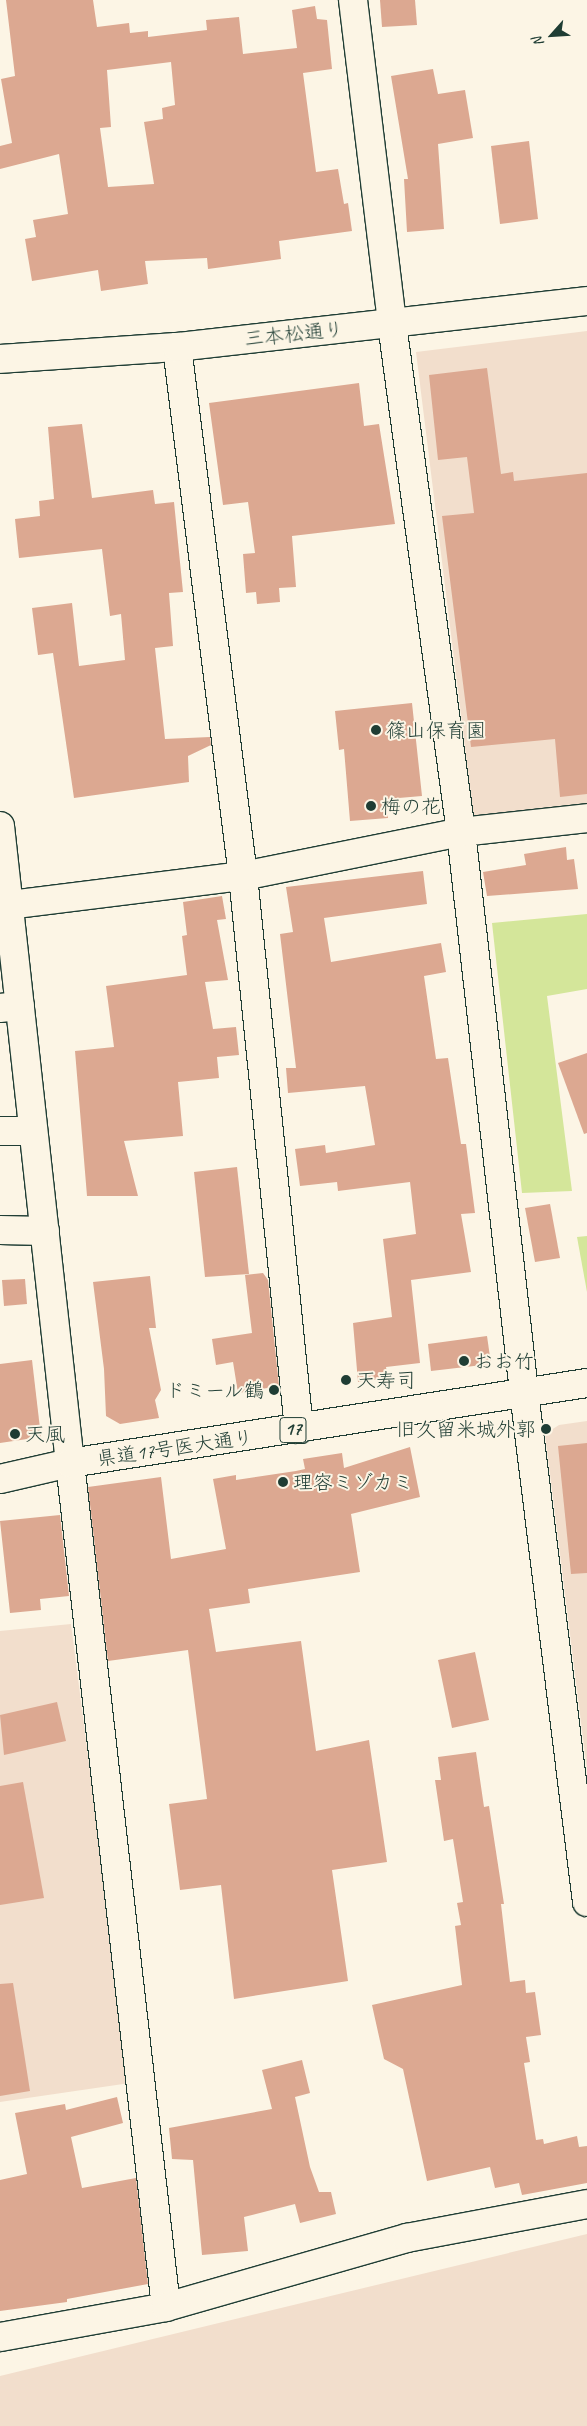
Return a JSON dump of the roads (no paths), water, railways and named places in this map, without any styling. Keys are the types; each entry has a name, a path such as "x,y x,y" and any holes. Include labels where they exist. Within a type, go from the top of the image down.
{"street":[{"path":"353,0 392,324 461,832 524,1392 587,1902"},
{"name":"三本松通り","path":"0,359 176,347 587,302"},
{"path":"176,347 243,876 299,1429"},
{"path":"9,905 243,876 461,832 587,818"},
{"path":"0,826 9,905 10,1007 34,1131 166,2306"},
{"path":"0,1131 34,1131"},
{"path":"0,1230 44,1231"},
{"name":"県道17号医大通り","path":"0,1479 70,1463 587,1383"},
{"path":"0,2337 166,2306 407,2238 587,2204"}],"place":[{"name":"篠山保育園","path":"376,730"},
{"name":"梅の花","path":"371,806"},
{"name":"おお竹","path":"464,1361"},
{"name":"天寿司","path":"346,1380"},
{"name":"ドミール鶴","path":"274,1390"},
{"name":"旧久留米城外郭","path":"546,1429"},
{"name":"天風","path":"15,1434"},
{"name":"理容ミゾカミ","path":"283,1482"}]}
